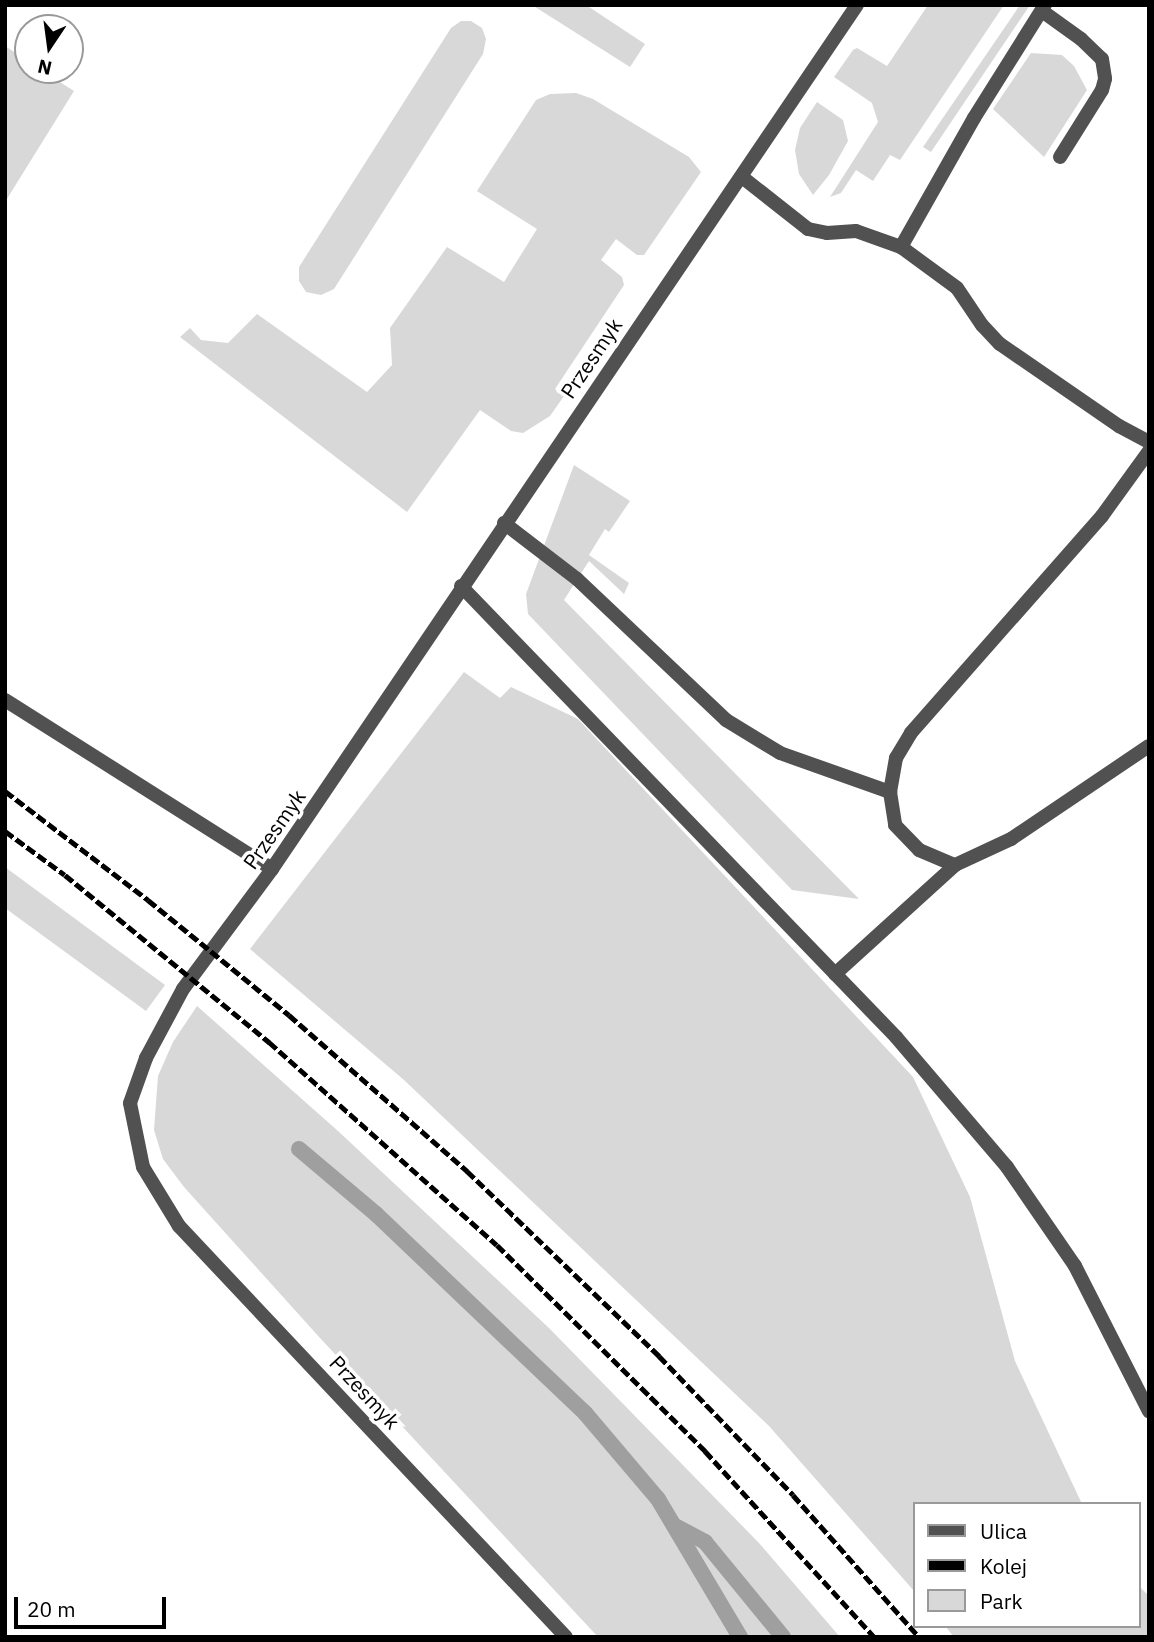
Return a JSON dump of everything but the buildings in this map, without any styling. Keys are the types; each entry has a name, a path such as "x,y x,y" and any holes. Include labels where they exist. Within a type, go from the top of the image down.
{"street":[{"name":"Przesmyk","path":"566,1637 179,1226 143,1167 130,1103 146,1058 183,989 272,869 461,586 857,5"},
{"path":"901,247 974,118 1044,8 1102,59 1104,69 1102,90 1060,157"},
{"path":"742,177 808,229 828,233 856,232 901,247 957,288 982,325 1000,344 1119,426 1149,442"},
{"path":"955,864 919,850 895,825 890,792 896,758 911,733 1102,516 1149,452"},
{"path":"504,523 577,579 726,720 780,753 890,792"},
{"path":"461,586 896,1037 1007,1167 1075,1266 1149,1411"},
{"path":"5,700 272,869"},
{"path":"835,974 955,864 1011,839 1149,746"}],"green space":[{"path":"532,5 586,5 645,44 630,67"},
{"path":"928,5 1004,5 900,160 890,155 873,181 856,170 841,193 830,197 878,122 872,103 834,77 857,48 887,66"},
{"path":"1020,5 1030,5 931,152 923,147"},
{"path":"461,21 471,21 482,28 486,39 483,54 334,289 321,295 306,292 299,281 299,267 451,28"},
{"path":"5,46 14,52 14,84 63,84 74,91 5,202"},
{"path":"1031,53 1062,55 1074,66 1087,90 1044,157 993,109"},
{"path":"576,93 593,99 689,157 701,172 644,255 637,255 616,239 601,260 622,277 624,285 555,389 564,396 550,416 523,433 511,431 480,410 407,512 180,337 190,328 201,340 228,343 257,314 367,392 392,365 390,328 447,247 504,282 537,229 477,191 536,100 550,94"},
{"path":"817,102 843,120 848,141 829,175 813,195 799,174 795,150 800,128"},
{"path":"574,465 630,501 609,532 605,529 589,555 629,583 624,594 589,561 564,600 859,899 792,890 528,614 526,594"},
{"path":"464,672 500,698 511,687 578,719 913,1077 970,1197 1015,1361 1081,1502 912,1502 912,1589 769,1426 404,1080 250,949"},
{"path":"5,867 165,985 146,1011 5,908"},
{"path":"197,1006 338,1131 549,1328 759,1543 840,1637 598,1637 320,1338 184,1187 163,1159 154,1130 158,1076 173,1042"},
{"path":"1140,1587 1149,1596 1149,1637 954,1637 947,1628 1140,1628"}],"waterway":[{"path":"299,1149 376,1214 585,1413 658,1499 740,1637"},
{"path":"677,1527 705,1542 783,1637"}],"railway":[{"path":"5,791 148,900 289,1015 467,1171 659,1356 793,1495 919,1637"},
{"path":"5,831 65,875 269,1042 497,1245 705,1451 874,1637"}]}
